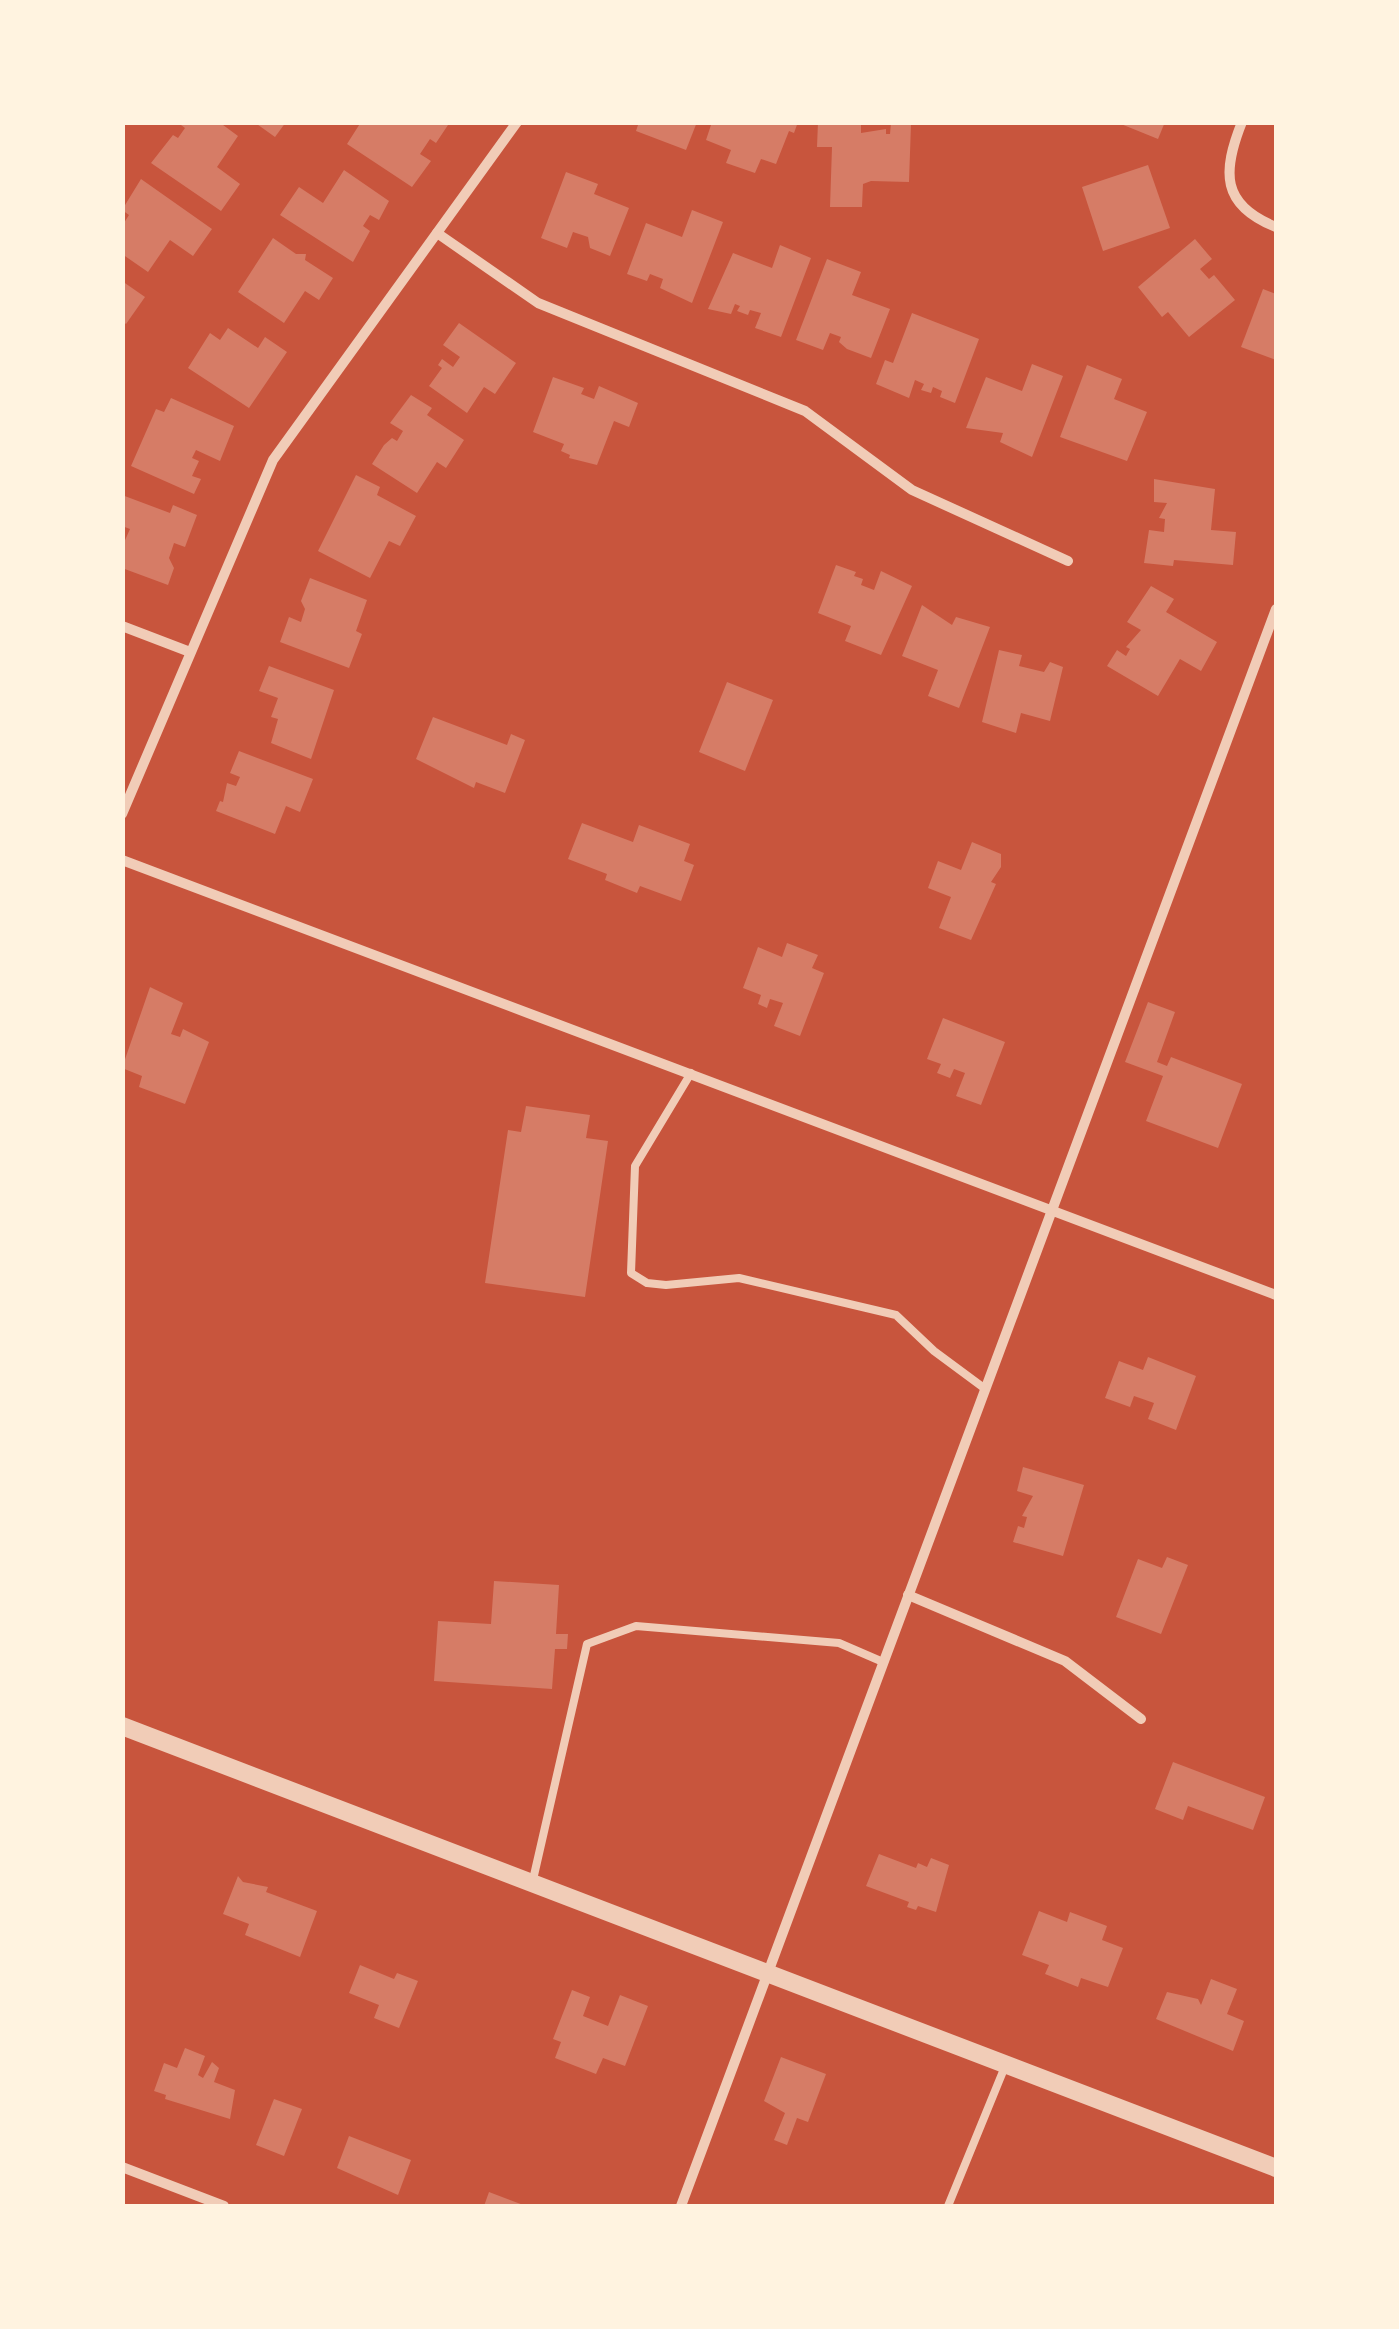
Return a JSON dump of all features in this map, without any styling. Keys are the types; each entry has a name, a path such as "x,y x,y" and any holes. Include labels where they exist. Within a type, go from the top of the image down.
{"street":[{"path":"122,814 274,460 517,122"},
{"path":"1242,122 1228,172 1232,192 1243,208 1276,227"},
{"path":"437,233 538,303 805,411 912,490 1068,561"},
{"path":"681,2206 1276,609"},
{"path":"122,626 190,652"},
{"path":"122,860 1276,1295"},
{"path":"908,1595 1065,1661 1141,1720"},
{"path":"122,1726 1276,2168"},
{"path":"122,2168 224,2206"}],"lane":[{"path":"691,1073 635,1166 631,1273 647,1283 666,1285 739,1278 896,1315 934,1351 984,1388"},
{"path":"532,1884 587,1644 636,1626 839,1643 883,1662"},
{"path":"948,2206 1006,2064"}],"building":[{"path":"177,122 219,122 238,136 217,167 240,184 221,211 151,163 173,135 178,138 185,128"},
{"path":"254,122 286,122 275,137"},
{"path":"361,122 448,125 436,143 430,139 420,154 431,161 412,187 347,144"},
{"path":"639,122 697,122 686,150 636,131"},
{"path":"712,122 798,122 794,133 789,131 776,164 761,159 755,173 726,163 731,150 706,140"},
{"path":"818,122 861,122 861,133 886,129 886,134 890,134 891,123 911,124 909,182 871,181 863,184 862,207 830,207 832,147 817,147"},
{"path":"1116,122 1165,122 1158,139"},
{"path":"1148,165 1170,228 1103,251 1082,187"},
{"path":"344,170 389,201 379,220 370,215 363,226 370,231 353,262 280,215 299,187 323,203"},
{"path":"566,172 598,184 594,194 629,208 610,256 590,248 588,237 573,232 567,248 541,238"},
{"path":"141,179 212,229 193,256 170,240 148,272 122,254 122,226 129,215 122,210"},
{"path":"692,210 723,222 692,303 660,288 663,279 650,274 647,281 627,274 646,223 682,237"},
{"path":"273,238 296,254 306,254 305,260 333,278 319,300 305,291 284,323 238,292"},
{"path":"1195,239 1212,259 1200,269 1209,279 1214,275 1235,300 1189,337 1168,312 1162,317 1138,287"},
{"path":"780,245 811,258 781,337 755,328 761,313 750,310 748,315 737,311 740,306 735,304 731,314 708,309 733,253 772,268"},
{"path":"827,259 861,272 852,295 890,309 871,358 847,349 839,342 841,337 830,333 823,350 796,340"},
{"path":"122,281 145,297 126,324 122,321"},
{"path":"1263,289 1276,294 1276,360 1241,347"},
{"path":"912,313 979,339 955,403 940,397 942,391 933,387 931,393 921,390 924,384 915,380 909,398 876,384 885,360 893,363"},
{"path":"459,323 516,363 495,394 484,387 467,413 429,386 442,368 438,365 442,359 453,367 460,357 443,345"},
{"path":"228,328 258,348 265,337 287,352 249,408 188,368 210,333 220,340"},
{"path":"1032,364 1063,376 1032,457 1000,442 1003,433 966,428 986,377 1022,391"},
{"path":"1087,365 1122,379 1114,399 1147,412 1127,461 1060,437"},
{"path":"553,377 584,388 581,394 594,399 599,386 638,403 629,427 614,421 597,465 569,458 561,451 564,444 533,432"},
{"path":"411,395 432,408 427,415 464,440 446,468 437,462 417,493 372,464 384,445 392,438 397,441 403,431 390,423"},
{"path":"171,398 234,426 220,461 196,450 192,458 199,461 192,476 201,479 194,494 131,466 156,409 164,412"},
{"path":"356,475 380,487 377,495 416,516 400,546 389,541 370,578 318,551"},
{"path":"1154,479 1215,489 1211,530 1236,532 1233,565 1174,560 1173,566 1144,563 1149,530 1164,532 1165,519 1159,518 1167,503 1154,502"},
{"path":"122,495 170,513 173,505 197,515 185,547 174,543 169,558 174,568 168,585 122,568 122,547 130,529 122,526"},
{"path":"836,565 856,572 854,576 863,579 861,585 874,590 881,571 912,586 881,655 845,641 851,626 818,613"},
{"path":"310,578 367,600 356,631 362,634 349,668 280,642 289,617 301,622 305,609 301,601"},
{"path":"1151,586 1174,599 1166,612 1217,642 1201,671 1180,659 1158,696 1107,666 1117,650 1126,656 1130,649 1126,647 1141,630 1127,622"},
{"path":"922,605 952,625 956,617 990,627 959,708 928,696 938,670 902,656"},
{"path":"999,650 1022,655 1019,666 1044,672 1050,662 1063,667 1050,721 1021,713 1016,733 982,722"},
{"path":"269,666 334,690 311,759 271,743 278,719 271,717 278,698 259,691"},
{"path":"727,682 773,700 745,771 699,752"},
{"path":"433,717 507,745 511,734 525,740 505,793 476,782 474,788 416,759"},
{"path":"239,751 313,779 300,812 286,806 275,834 216,811 223,802 227,783 236,786 240,777 230,773"},
{"path":"582,823 633,842 639,825 690,844 684,861 694,865 681,901 640,886 637,893 605,880 607,874 568,859"},
{"path":"972,842 1001,854 1001,867 991,882 996,884 971,940 939,928 951,897 928,888 938,861 961,870"},
{"path":"787,943 818,955 812,968 824,973 800,1036 774,1026 783,1003 770,999 767,1008 758,1004 761,995 743,988 758,947 782,957"},
{"path":"150,987 183,1003 171,1034 180,1037 183,1029 209,1042 185,1104 139,1087 142,1076 122,1068"},
{"path":"1148,1002 1175,1012 1157,1062 1167,1066 1171,1057 1242,1084 1218,1148 1146,1121 1163,1076 1125,1062"},
{"path":"943,1018 1005,1042 981,1105 956,1096 965,1073 954,1069 950,1078 937,1073 941,1064 927,1059"},
{"path":"526,1106 590,1115 586,1138 608,1141 585,1297 485,1283 508,1130 521,1132"},
{"path":"1148,1357 1196,1376 1176,1430 1148,1419 1154,1403 1134,1396 1130,1407 1105,1398 1119,1361 1143,1370"},
{"path":"1023,1467 1084,1485 1063,1556 1013,1542 1018,1526 1024,1528 1027,1517 1022,1516 1033,1496 1017,1491"},
{"path":"1167,1557 1188,1565 1161,1634 1116,1617 1138,1559 1162,1568"},
{"path":"494,1581 559,1585 556,1634 568,1634 567,1649 555,1649 552,1689 434,1681 438,1621 491,1624"},
{"path":"1173,1762 1265,1797 1253,1830 1188,1806 1183,1820 1155,1809"},
{"path":"879,1854 916,1868 918,1863 927,1867 931,1858 949,1865 936,1912 907,1907 909,1902 866,1886"},
{"path":"238,1876 243,1882 268,1887 266,1892 317,1911 300,1957 245,1935 249,1924 223,1914"},
{"path":"1039,1911 1067,1922 1070,1912 1107,1926 1102,1940 1123,1948 1108,1987 1081,1978 1078,1987 1045,1974 1049,1965 1022,1955"},
{"path":"360,1965 394,1979 397,1973 418,1981 399,2028 374,2018 379,2005 349,1993"},
{"path":"1211,1979 1237,1989 1227,2014 1244,2021 1233,2051 1156,2019 1167,1992 1198,1999 1201,2005"},
{"path":"572,1990 590,1997 583,2016 608,2026 620,1995 648,2006 625,2066 603,2058 596,2074 555,2058 561,2042 553,2039"},
{"path":"185,2048 205,2056 198,2075 203,2078 212,2062 219,2068 214,2082 235,2090 230,2119 165,2099 166,2095 154,2091 164,2063 177,2068"},
{"path":"781,2057 826,2074 808,2122 797,2118 787,2145 774,2140 785,2113 764,2101"},
{"path":"274,2099 302,2109 284,2156 256,2145"},
{"path":"349,2136 411,2160 398,2195 337,2168"},
{"path":"489,2192 526,2206 484,2206"}]}
